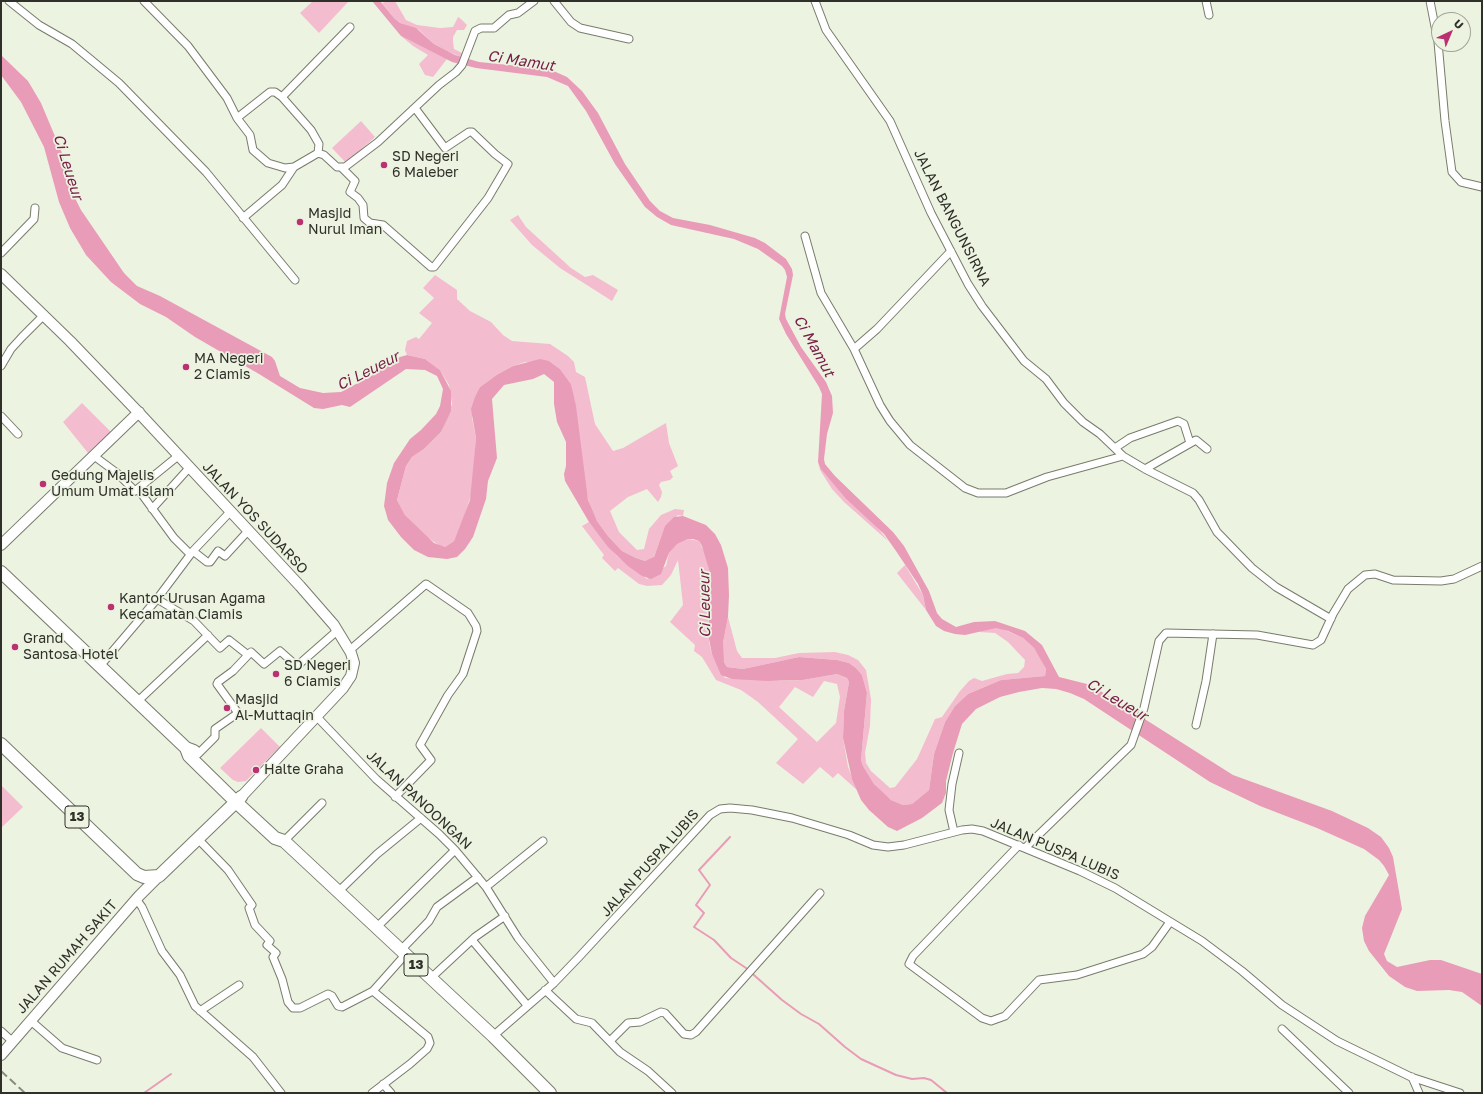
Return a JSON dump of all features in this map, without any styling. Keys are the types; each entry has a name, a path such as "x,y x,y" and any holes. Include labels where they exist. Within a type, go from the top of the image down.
{"highway":[{"name":"13","path":"1,572 186,748 198,754 239,799"},
{"name":"13","path":"1,744 137,874"},
{"name":"13","path":"186,748 189,756 280,833 282,840 493,1036 546,1092"},
{"path":"137,874 144,877 159,876 239,799"}],"main road":[{"name":"JALAN YOS SUDARSO","path":"1,274 44,315 139,412 189,468 300,586 338,630 350,650 354,664 351,676 317,717 286,747 239,799"},
{"path":"1,545 139,412"},
{"path":"137,874 140,883 137,898"},
{"name":"JALAN RUMAH SAKIT","path":"1,1055 137,898 159,876"}],"street":[{"path":"9,1 39,25 72,44 113,78 206,172 295,280"},
{"path":"144,1 188,46 202,64 227,98 237,118 248,132 254,150 260,157 278,167 294,167"},
{"path":"342,168 359,158 454,74 462,65 476,31 481,28 494,28 510,14 518,13 534,1"},
{"path":"554,1 571,22 580,28 629,39"},
{"name":"JALAN BANGUNSIRNA","path":"815,1 826,30 890,121 931,214 975,295 1024,361 1046,379 1064,403 1083,422 1123,456 1145,469 1193,493 1200,500 1217,532 1252,568 1276,587 1331,619"},
{"path":"1206,1 1209,15"},
{"path":"1430,1 1438,42 1445,121 1452,172 1461,182 1482,187"},
{"path":"282,97 350,27"},
{"path":"237,118 270,92 275,92 282,97 311,130 319,144 318,153"},
{"path":"318,153 322,154 338,167 342,168 355,181 350,192 358,198 363,205 364,218 370,222 383,225 431,267 434,267 488,198 508,164 472,132 469,132 445,148 415,108"},
{"path":"243,218 282,185 294,167 318,153"},
{"path":"1,253 34,219 35,208"},
{"path":"805,236 821,293 854,350 880,405 898,433 922,455 971,491 986,494 1006,493 1047,477 1123,456"},
{"path":"854,350 877,329 951,251"},
{"path":"1,366 11,349 44,315"},
{"path":"1,416 18,434"},
{"path":"1115,448 1130,438 1178,421 1184,424 1190,443"},
{"path":"1145,469 1197,440 1207,449"},
{"path":"94,456 117,473 134,490 138,490 174,538 191,552 207,562 210,562 218,551 225,556 248,531"},
{"path":"138,490 178,456"},
{"path":"152,509 189,468"},
{"path":"100,666 157,598 191,552 230,512"},
{"path":"1170,922 1147,951 1077,975 1039,980 1004,1016 991,1021 982,1018 909,964 913,956 1022,847 1125,752 1134,740 1144,708 1157,648 1163,635 1168,633 1273,637 1313,645 1321,640 1348,589 1365,575 1375,574 1393,580 1441,581 1454,578 1482,566"},
{"path":"350,650 426,584 468,613 476,626 477,631 471,654 463,674 448,695 420,745 431,760 396,797"},
{"path":"157,598 185,615 208,635 220,648 229,640 248,655"},
{"path":"198,754 215,737 215,729 238,713 217,683 248,655 253,653 264,664 280,651 298,666 338,630"},
{"path":"1196,725 1206,681 1213,634"},
{"path":"137,702 208,635"},
{"name":"JALAN PANOONGAN","path":"317,717 396,797 455,850 486,887 525,947 554,983"},
{"path":"954,832 949,810 952,784 959,753"},
{"path":"282,840 322,803"},
{"name":"JALAN PUSPA LUBIS","path":"493,1036 554,983 608,928 710,815 720,809 752,810 775,814 809,823 873,845 895,847 954,832 977,830 1022,847 1115,888 1215,951 1242,971 1282,1005 1337,1041 1412,1077 1460,1093"},
{"path":"338,892 377,854 421,818"},
{"path":"198,839 228,870 252,905 249,908 255,925 270,941 267,944 276,953 273,957 282,979 288,1002 293,1008 300,1008 328,994 338,1006 342,1007 373,991 429,921 437,908 478,877"},
{"path":"486,887 543,841"},
{"path":"376,928 455,850"},
{"path":"610,1041 628,1023 640,1022 661,1012 665,1013 684,1034 688,1036 696,1032 820,893"},
{"path":"137,898 162,951 180,976 191,1000 200,1011 253,1057 281,1093"},
{"path":"431,978 472,940 505,916"},
{"path":"472,940 528,1005"},
{"path":"200,1011 238,985"},
{"path":"545,990 576,1019 592,1023 610,1041 672,1093"},
{"path":"372,1093 410,1064 427,1049 430,1042 428,1037 373,991"},
{"path":"30,1021 62,1048 97,1060"},
{"path":"1282,1029 1349,1093"},
{"path":"1,1031 13,1042"},
{"path":"1412,1077 1418,1093"},
{"path":"383,1084 391,1093"}],"shaded area":[{"path":"313,1 349,1 319,33 300,13"},
{"path":"372,1 380,1 400,23 416,28 434,44 455,55 479,62 549,69 567,77 582,91 598,113 625,164 650,201 660,211 673,218 710,225 755,238 765,243 786,259 792,269 793,275 785,314 786,319 801,347 826,382 832,396 833,413 827,434 824,459 825,464 835,476 893,532 904,546 929,591 937,613 942,619 956,627 974,622 995,621 1025,631 1042,645 1059,677 1087,684 1102,692 1233,775 1332,811 1368,828 1381,837 1389,848 1393,857 1402,909 1384,954 1387,961 1397,967 1430,960 1441,960 1482,974 1482,1006 1462,992 1449,990 1417,991 1405,987 1389,976 1369,951 1364,941 1362,928 1365,916 1389,875 1379,860 1364,849 1317,828 1260,806 1210,782 1084,699 1070,693 1056,689 1042,688 1000,697 976,709 962,724 953,753 946,781 946,793 942,803 922,818 897,831 888,827 869,810 861,800 852,779 843,738 844,711 849,682 847,678 837,674 803,680 767,681 732,679 721,675 712,654 708,634 711,584 710,573 702,546 699,541 693,539 688,539 677,544 669,553 661,574 651,579 642,576 628,566 608,547 589,522 565,481 566,442 557,422 554,404 554,382 544,374 533,379 504,385 492,399 497,458 488,481 486,499 473,537 465,549 457,557 447,559 428,557 414,550 401,537 388,520 384,506 387,483 394,463 410,439 436,414 440,406 443,389 437,376 425,370 406,369 350,407 342,405 323,409 314,408 195,337 166,317 140,304 111,282 86,255 70,228 59,202 44,147 21,102 1,75 1,55 28,81 41,103 62,153 75,198 81,210 124,273 137,286 160,296 272,357 275,361 280,376 300,388 323,393 341,392 373,375 400,357 407,355 425,359 440,370 451,391 451,411 441,432 424,449 412,457 406,466 397,500 405,515 434,543 445,547 454,541 470,500 476,438 471,409 480,387 498,374 513,366 540,359 549,361 560,369 571,384 576,406 588,500 597,521 608,536 622,551 645,561 654,557 665,526 674,517 683,516 706,525 715,534 721,545 728,568 728,617 723,643 724,662 727,667 743,669 799,657 837,660 849,663 856,668 862,675 867,693 861,760 874,784 891,800 903,805 912,804 929,790 934,754 945,722 955,706 968,694 1001,680 1045,676 1046,669 1034,648 1023,638 1008,631 996,628 965,635 944,631 936,626 926,610 923,595 918,584 884,534 846,499 821,469 818,462 822,394 786,334 779,319 787,277 782,266 758,249 734,239 671,225 657,217 645,207 615,164 586,111 568,86 547,77 476,68 452,62 401,36"},
{"path":"395,1 406,20 417,25 440,28 453,27 458,17 461,19 467,25 464,30 457,30 453,37 453,42 454,49 464,54 463,58 434,44 419,30 400,23 382,3"},
{"path":"401,36 447,59 433,77 425,75 419,64 428,55 413,46"},
{"path":"361,121 375,137 346,163 332,148"},
{"path":"518,215 526,227 571,268 585,277 593,275 618,290 612,301 560,268 532,245 510,220"},
{"path":"435,275 457,290 457,299 470,311 491,322 503,335 512,341 550,344 568,356 574,362 576,372 585,377 595,424 613,451 623,448 666,423 669,443 678,466 670,471 673,477 670,480 661,482 659,485 662,492 658,502 647,489 628,497 610,511 619,532 637,550 644,549 649,529 661,515 675,509 684,510 683,516 678,515 665,527 653,559 645,561 622,551 608,536 591,510 585,488 571,384 560,369 549,361 525,362 513,366 498,374 480,387 472,418 476,438 472,492 454,541 445,547 440,546 427,537 405,515 397,500 406,466 412,457 424,449 441,432 452,404 449,385 440,370 425,359 407,355 405,350 407,341 416,337 419,339 432,323 419,313 434,298 423,288"},
{"path":"82,403 111,432 88,453 63,422"},
{"path":"818,462 846,499 877,527 888,541 844,502 832,489 820,470"},
{"path":"589,522 617,556 647,579 666,566 669,553 676,544 688,539 699,541 705,553 710,573 710,601 708,618 709,642 712,654 725,678 780,681 803,680 837,674 847,678 849,682 844,711 843,738 848,767 857,790 838,773 833,778 820,767 803,784 776,763 798,739 758,702 741,690 716,680 702,657 694,651 695,645 670,622 683,605 678,560 671,575 662,585 647,586 639,584 618,568 615,571 602,558 604,555 582,526","holes":["824,681 837,684 840,697 836,723 817,742 779,707 795,687 813,697"]},
{"path":"905,565 923,595 926,610 897,573"},
{"path":"728,617 737,651 742,658 775,658 799,653 835,652 848,655 858,660 866,670 871,699 870,726 865,753 866,763 871,771 890,788 895,787 917,759 935,719 942,717 960,691 969,681 974,678 982,681 1007,674 1018,673 1024,667 1025,660 1008,642 995,633 979,632 990,628 1000,628 1023,638 1034,648 1039,656 1046,669 1045,676 1001,680 968,694 955,706 945,722 934,754 929,790 912,804 903,805 891,800 881,792 874,784 863,766 861,760 867,693 862,675 856,668 849,663 837,660 799,657 743,669 727,667 722,658"},
{"path":"261,728 280,747 246,781 238,782 233,780 220,768"},
{"path":"1,785 23,807 1,828"}],"waterway":[{"path":"730,837 699,870 710,885 696,905 704,913 694,927 714,940 731,958 746,968 782,1000 801,1014 819,1024 861,1059 896,1075 912,1079 924,1078 931,1080 947,1093"},
{"path":"144,1093 171,1074"}],"railway":[{"path":"1,1071 25,1093"}],"place":[{"name":"SD Negeri 6 Maleber","path":"384,165"},
{"name":"Masjid Nurul Iman","path":"300,222"},
{"name":"MA Negeri 2 Ciamis","path":"186,367"},
{"name":"Gedung Majelis Umum Umat Islam","path":"43,484"},
{"name":"Kantor Urusan Agama Kecamatan Ciamis","path":"111,607"},
{"name":"Grand Santosa Hotel","path":"15,647"},
{"name":"SD Negeri 6 Ciamis","path":"276,674"},
{"name":"Masjid Al-Muttaqin","path":"227,708"},
{"name":"Halte Graha","path":"256,770"}],"water label":[{"name":"Ci Mamut","path":"521,61"},
{"name":"Ci Leueur","path":"68,167"},
{"name":"Ci Mamut","path":"814,346"},
{"name":"Ci Leueur","path":"368,371"},
{"name":"Ci Leueur","path":"705,604"},
{"name":"Ci Leueur","path":"1117,700"}]}
